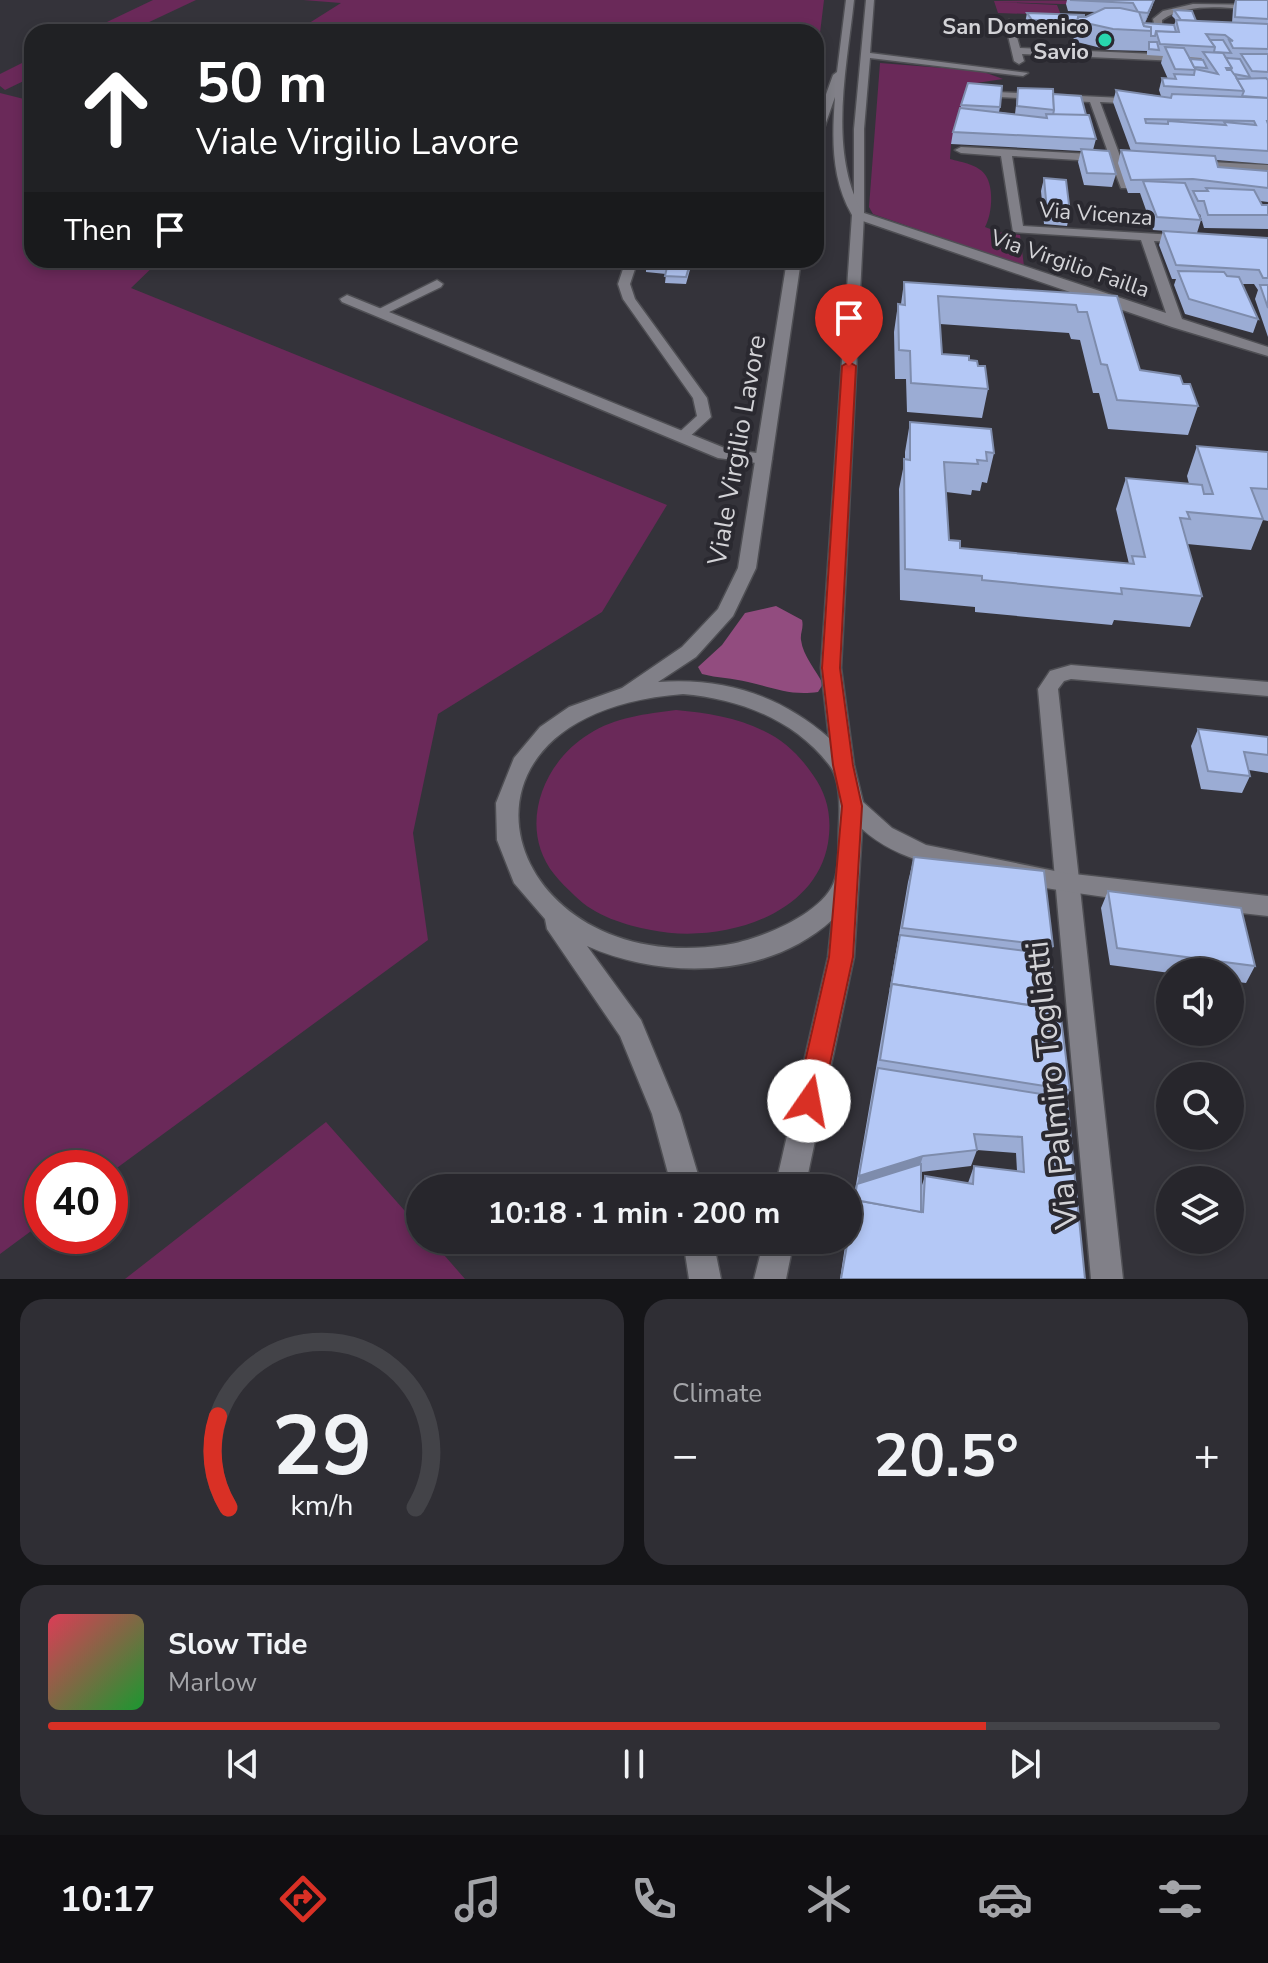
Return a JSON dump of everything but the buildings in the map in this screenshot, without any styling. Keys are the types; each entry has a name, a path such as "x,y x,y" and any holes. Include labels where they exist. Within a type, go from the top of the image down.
{"street":[{"path":"850,0 841,68 841,183 851,207 858,215"},
{"path":"793,1174 841,957 847,884 852,806 843,765 831,668 858,215 859,129 870,0"},
{"path":"1173,28 1158,28 1157,19 1161,13 1177,8 1230,3 1268,8"},
{"path":"1228,19 1230,3"},
{"path":"1009,23 1029,96"},
{"path":"1017,51 1268,62"},
{"path":"866,55 1023,73"},
{"path":"824,114 841,68"},
{"path":"980,93 1157,102"},
{"path":"1094,99 1125,186"},
{"path":"961,150 1162,162"},
{"name":"Via Vicenza","path":"1006,153 1017,229 1207,240"},
{"path":"1177,163 1268,168"},
{"name":"Via Virgilio Failla","path":"858,215 1268,352"},
{"path":"1146,237 1177,324"},
{"name":"Viale Virgilio Lavore","path":"626,693 689,652 726,612 747,568 792,268"},
{"path":"347,299 724,454 764,459"},
{"name":"Via Palmiro Togliatti","path":"1107,1279 1048,689 1057,676 1071,672 1268,689"},
{"path":"683,1174 666,1114 631,1029 519,872 507,839 506,805 515,774 533,746 559,723 590,705 626,693 688,687 749,698 803,725 843,765"},
{"path":"852,806 884,834 921,853 1065,883 1268,906"},
{"path":"542,903 579,931 626,951 692,958 731,956 780,941 819,916 847,884"},
{"path":"701,1254 705,1279"},
{"path":"770,1279 776,1254"}],"lane":[{"path":"629,268 624,284 629,299 705,408 704,417 681,437"},
{"path":"379,312 437,284"}],"shaded area":[{"path":"153,0 196,0 145,24 103,24"},
{"path":"303,0 824,0 821,24 308,24 341,3"},
{"path":"1150,0 1151,7 997,2 1057,5 1061,15 998,13 994,1"},
{"path":"24,62 24,81 5,90 0,86 0,74"},
{"path":"880,63 981,71 1003,79 970,84 951,144 950,159 975,167 986,176 991,202 985,227 1020,235 1024,266 873,214 869,207"},
{"path":"0,93 24,99 24,268 152,268 131,288 667,505 602,612 438,714 413,833 428,940 128,1160 128,1150 24,1150 24,1236 0,1254"},
{"path":"776,606 802,620 802,646 823,684 818,692 791,692 702,674 698,667 722,645 745,613"},
{"path":"676,710 732,719 753,726 785,744 813,775 828,808 828,843 819,869 804,891 783,908 732,929 677,933 651,930 611,919 583,903 556,877 543,856 537,836 540,797 559,761 573,746 609,724"},
{"path":"326,1122 406,1212 406,1254 443,1254 465,1279 125,1279"}],"place":[{"name":"San Domenico Savio","path":"1105,40"}],"route":[{"path":"809,1101 841,957 852,806 843,765 831,668 849,366"}]}
